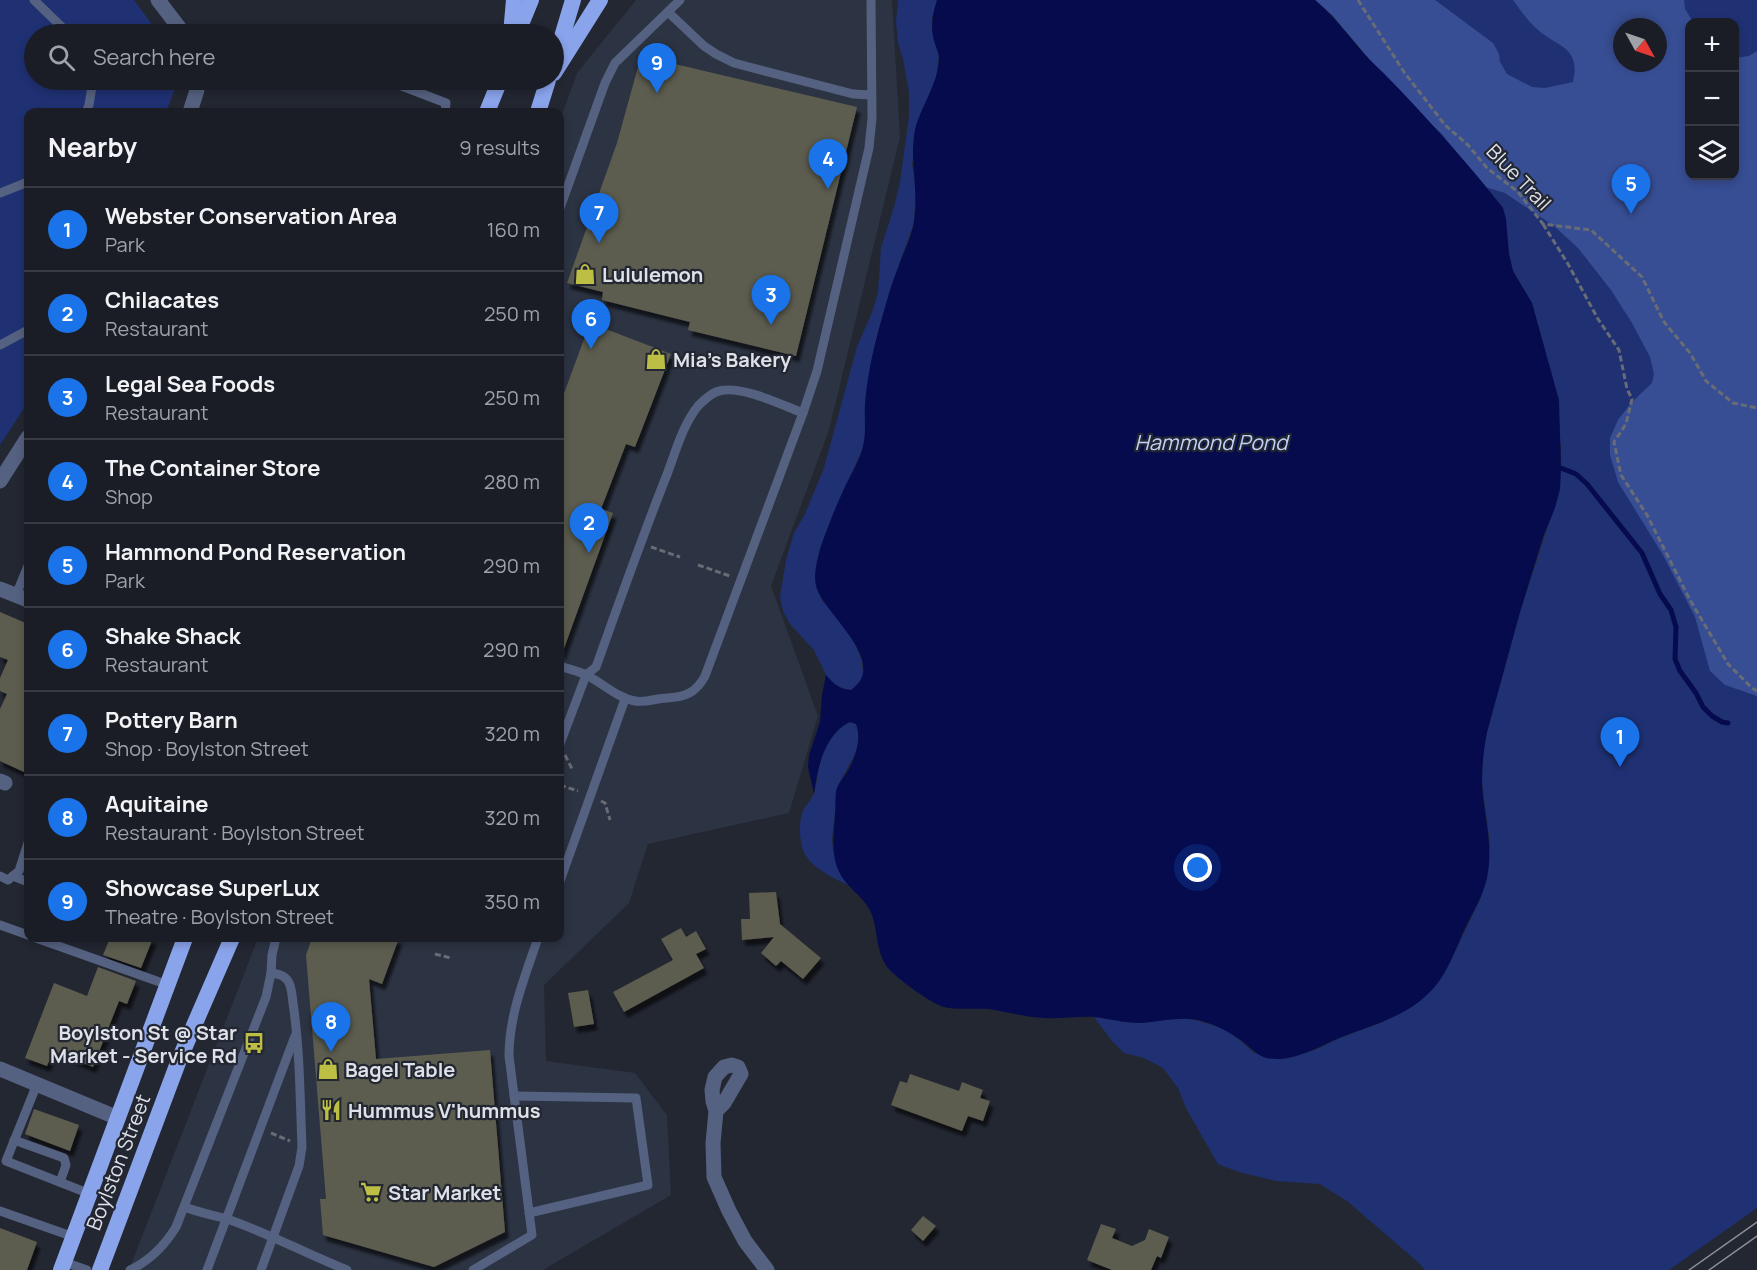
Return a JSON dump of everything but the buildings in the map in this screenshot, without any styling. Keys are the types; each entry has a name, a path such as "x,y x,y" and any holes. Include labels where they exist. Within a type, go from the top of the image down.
{"highway":[{"path":"512,24 514,0"},
{"path":"522,24 531,0"},
{"path":"564,30 573,0"},
{"path":"564,57 600,0"},
{"path":"489,108 496,90"},
{"path":"539,108 546,90"},
{"name":"Boylston Street","path":"62,1266 184,942"},
{"name":"Boylston Street","path":"100,1270 174,1071 230,942"}],"street":[{"path":"158,0 176,24"},
{"path":"191,108 197,90"},
{"path":"0,481 24,443"},
{"path":"0,589 22,598"},
{"path":"0,1069 118,1118"},
{"path":"717,1111 713,1143 714,1176 745,1241 767,1270"}],"lane":[{"path":"34,0 59,24"},
{"path":"564,197 610,72 621,56 680,0"},
{"path":"564,667 586,675 625,699 649,702 657,698 688,695 696,690 705,676 817,371 871,132 871,0"},
{"path":"668,12 704,46 734,63 853,94 871,95"},
{"path":"88,108 91,90"},
{"path":"413,90 447,103 446,108"},
{"path":"0,193 24,184"},
{"path":"0,345 24,332"},
{"path":"564,743 586,675 596,667 640,542 686,427 699,406 718,391 730,389 803,413"},
{"path":"564,870 625,699"},
{"path":"0,876 8,880 19,871 24,855"},
{"path":"13,876 24,880"},
{"path":"0,925 24,934"},
{"path":"50,942 168,985"},
{"path":"130,1270 150,1257 170,1237 185,1207 266,997 272,973 275,942"},
{"path":"473,1270 532,1235 509,1056 509,1038 517,1002 537,942"},
{"path":"261,1270 301,1158 297,1032 289,982 278,974 272,973"},
{"path":"207,1270 297,1032"},
{"path":"37,1084 6,1161 90,1194"},
{"path":"514,1096 636,1098 648,1185 529,1213"},
{"path":"14,1140 63,1158 66,1165 60,1182"},
{"path":"185,1207 227,1219 274,1237 347,1270"},
{"path":"0,1211 74,1237"},
{"path":"62,1266 87,1270"}],"path":[{"name":"Blue Trail","path":"1358,0 1404,72 1445,125 1468,145 1487,168 1518,192 1543,224 1591,230 1612,248 1642,277 1664,322 1690,353 1706,381 1733,402 1757,408"},
{"path":"1543,224 1598,319 1619,350 1627,389 1632,399 1626,424 1614,442 1621,475 1647,515 1690,600 1728,664 1757,691"},
{"path":"650,546 680,557"},
{"path":"698,565 730,576"},
{"path":"564,753 572,768"},
{"path":"564,787 580,793"},
{"path":"599,800 605,803 610,820"},
{"path":"435,954 451,958"},
{"path":"268,1132 297,1143"}],"shaded area":[{"path":"0,0 134,0 152,24 24,24 24,90 174,91 168,108 24,108 24,408 0,445"},
{"path":"636,0 892,0 900,137 829,430 771,586 818,716 789,813 648,844 629,903 544,985 546,1061 635,1073 667,1115 671,1195 543,1270 129,1270 256,942 564,942 564,109 577,73"},
{"path":"898,0 937,0 932,18 933,37 939,56 936,78 922,111 912,164 916,185 914,223 878,331 865,405 866,428 863,448 832,517 820,548 816,568 821,599 844,626 862,661 863,674 860,684 852,690 843,689 834,684 826,675 814,650 790,624 783,611 780,597 786,560 794,533 805,514 824,468 857,347 878,293 881,248 900,182 909,116 909,92 898,43 896,22"},
{"path":"1315,0 1757,0 1757,1208 1669,1270 1425,1270 1347,1201 1320,1184 1276,1181 1218,1164 1187,1110 1178,1088 1163,1068 1144,1058 1124,1053 1094,1017 1142,1023 1180,1018 1195,1020 1229,1032 1254,1053 1285,1059 1315,1050 1383,1022 1452,958 1481,897 1490,844 1482,783 1483,750 1520,612 1560,489 1561,447 1545,351 1532,303 1513,271 1503,208 1332,15"},
{"path":"1315,0 1435,0 1493,43 1507,74 1532,87 1545,88 1573,82 1574,61 1566,49 1534,26 1513,0 1684,0 1685,9 1691,18 1685,18 1685,180 1739,180 1739,57 1749,56 1757,51 1757,696 1725,685 1710,671 1695,617 1663,555 1618,482 1610,455 1610,438 1618,420 1631,403 1652,383 1654,374 1650,357 1632,323 1611,290 1578,248 1554,226 1505,193 1485,187 1441,133 1369,59 1332,15"},
{"path":"850,722 856,724 858,742 853,758 837,789 832,839 838,864 850,886 825,873 809,860 801,844 800,832 802,814 814,793 823,753 839,729"}],"water":[{"name":"Hammond Pond","path":"937,0 1315,0 1440,133 1503,208 1513,271 1532,303 1559,400 1561,468 1560,489 1555,508 1543,537 1520,612 1487,732 1482,782 1489,838 1486,881 1447,968 1429,993 1398,1015 1304,1054 1281,1059 1263,1057 1224,1030 1191,1019 1140,1023 1095,1017 1044,1018 989,1009 938,1005 898,978 888,968 881,956 869,909 844,880 836,864 833,840 836,792 855,755 858,742 856,724 850,722 841,727 828,743 820,763 814,794 808,767 809,755 820,722 826,675 837,686 851,690 861,679 863,666 859,652 851,638 821,597 816,586 815,571 829,525 864,444 866,395 874,347 890,290 913,227 915,198 913,142 918,121 938,67 939,55 932,30"}],"waterway":[{"path":"1561,468 1576,474 1587,484 1642,553 1660,594 1671,610 1676,627 1675,659 1680,671 1703,707 1712,716 1728,723"}],"tram line":[{"path":"1689,1270 1757,1222"},
{"path":"1709,1270 1757,1236"}],"place":[{"name":"Showcase SuperLux","path":"657,93"},
{"name":"The Container Store","path":"828,189"},
{"name":"Hammond Pond Reservation","path":"1631,214"},
{"name":"Pottery Barn","path":"599,243"},
{"name":"Lululemon","path":"585,274"},
{"name":"Legal Sea Foods","path":"771,325"},
{"name":"Shake Shack","path":"591,349"},
{"name":"Mia's Bakery","path":"656,359"},
{"name":"Chilacates","path":"589,553"},
{"name":"Webster Conservation Area","path":"1620,767"},
{"name":"Boylston St @ Star Market - Service Rd","path":"254,1043"},
{"name":"Aquitaine","path":"331,1052"},
{"name":"Bagel Table","path":"328,1069"},
{"name":"Hummus V'hummus","path":"331,1110"},
{"name":"Star Market","path":"371,1192"}]}
